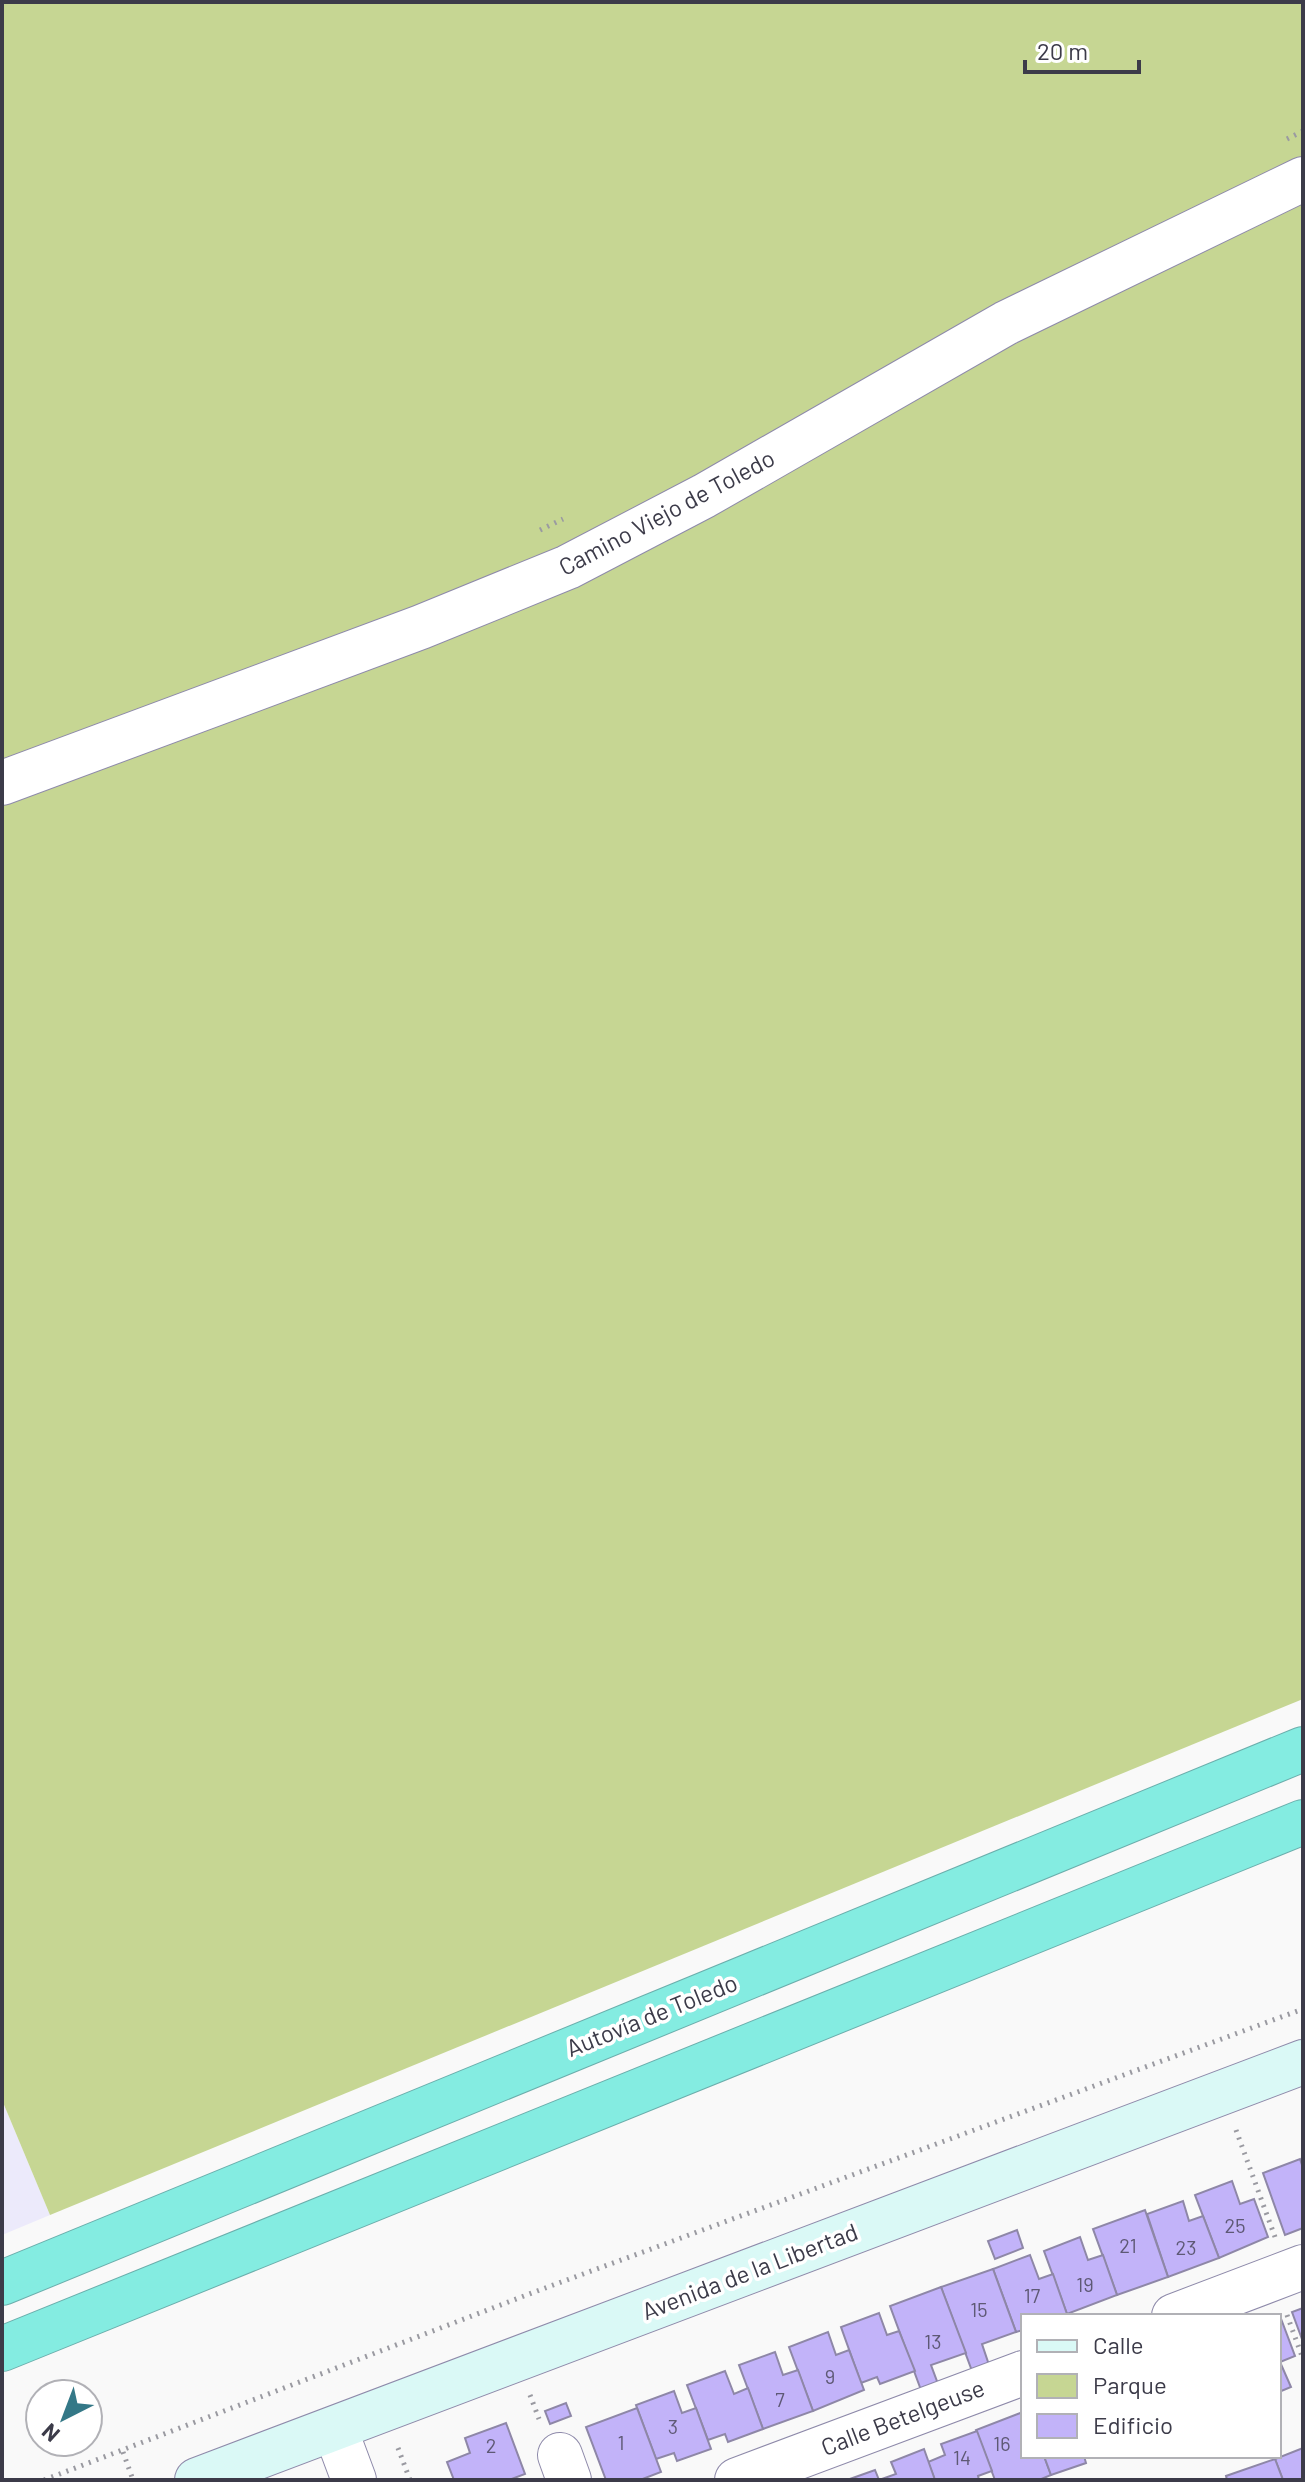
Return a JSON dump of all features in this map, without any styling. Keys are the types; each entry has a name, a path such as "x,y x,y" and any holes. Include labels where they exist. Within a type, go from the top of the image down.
{"highway":[{"name":"Autovía de Toledo","path":"2,2283 1303,1749"},
{"path":"2,2349 1303,1822"}],"street":[{"name":"Camino Viejo de Toledo","path":"2,783 364,649 568,567 704,496 1006,323 1303,179"},
{"name":"Avenida de la Libertad","path":"197,2480 1303,2062"},
{"path":"1179,2314 1303,2267"},
{"name":"Calle Betelgeuse","path":"737,2480 1021,2374"},
{"path":"335,2429 354,2480"}],"path":[{"path":"1277,143 1303,131"},
{"path":"527,536 569,516"},
{"path":"44,2480 537,2291 1303,2009"},
{"path":"517,2360 550,2448 564,2468"},
{"path":"396,2444 410,2480"},
{"path":"123,2452 133,2480"}],"shaded area":[{"path":"2,2100 50,2215 2,2235"}],"green space":[{"path":"2,2 1303,2 1303,1699 50,2215 2,2100"}],"building":[{"path":"1300,2159 1303,2168 1303,2228 1285,2235 1263,2173"},
{"path":"1232,2181 1240,2204 1254,2199 1268,2237 1219,2258 1195,2195"},
{"path":"1183,2201 1189,2221 1203,2216 1219,2258 1168,2277 1147,2214"},
{"path":"1145,2210 1168,2277 1117,2295 1093,2229"},
{"path":"1017,2230 1023,2248 995,2259 988,2241"},
{"path":"1080,2237 1088,2260 1103,2255 1117,2295 1067,2314 1044,2251"},
{"path":"1030,2255 1039,2279 1053,2274 1067,2314 1021,2314 1021,2331 1016,2332 993,2269"},
{"path":"993,2269 1016,2332 982,2344 989,2365 972,2371 941,2287"},
{"path":"941,2287 966,2353 931,2365 938,2384 921,2390 890,2306"},
{"path":"1303,2308 1303,2342 1292,2312"},
{"path":"879,2313 887,2335 899,2331 915,2371 880,2384 877,2377 861,2383 841,2327"},
{"path":"1281,2319 1295,2356 1281,2362"},
{"path":"828,2332 836,2355 849,2350 864,2390 813,2411 789,2347"},
{"path":"775,2352 783,2375 798,2370 813,2411 763,2429 739,2365"},
{"path":"1281,2364 1291,2387 1281,2391"},
{"path":"725,2371 734,2394 748,2388 763,2429 728,2442 725,2434 708,2440 687,2385"},
{"path":"674,2391 682,2413 696,2408 711,2449 677,2461 674,2453 656,2459 636,2405"},
{"path":"566,2403 571,2416 550,2424 545,2411"},
{"path":"637,2408 661,2472 640,2480 606,2480 586,2427"},
{"path":"1021,2413 1021,2458 1045,2458 1051,2475 1039,2480 995,2480 976,2430"},
{"path":"506,2423 525,2474 509,2480 454,2480 447,2462 470,2453 465,2438"},
{"path":"977,2431 992,2471 978,2476 979,2480 935,2480 928,2462 945,2455 941,2444"},
{"path":"1303,2448 1303,2480 1283,2480 1275,2459"},
{"path":"924,2449 935,2480 879,2480 896,2474 891,2462"},
{"path":"1045,2458 1085,2458 1086,2463 1051,2475"},
{"path":"1275,2459 1283,2480 1227,2480 1226,2476"},
{"path":"875,2470 879,2480 847,2480"}]}
